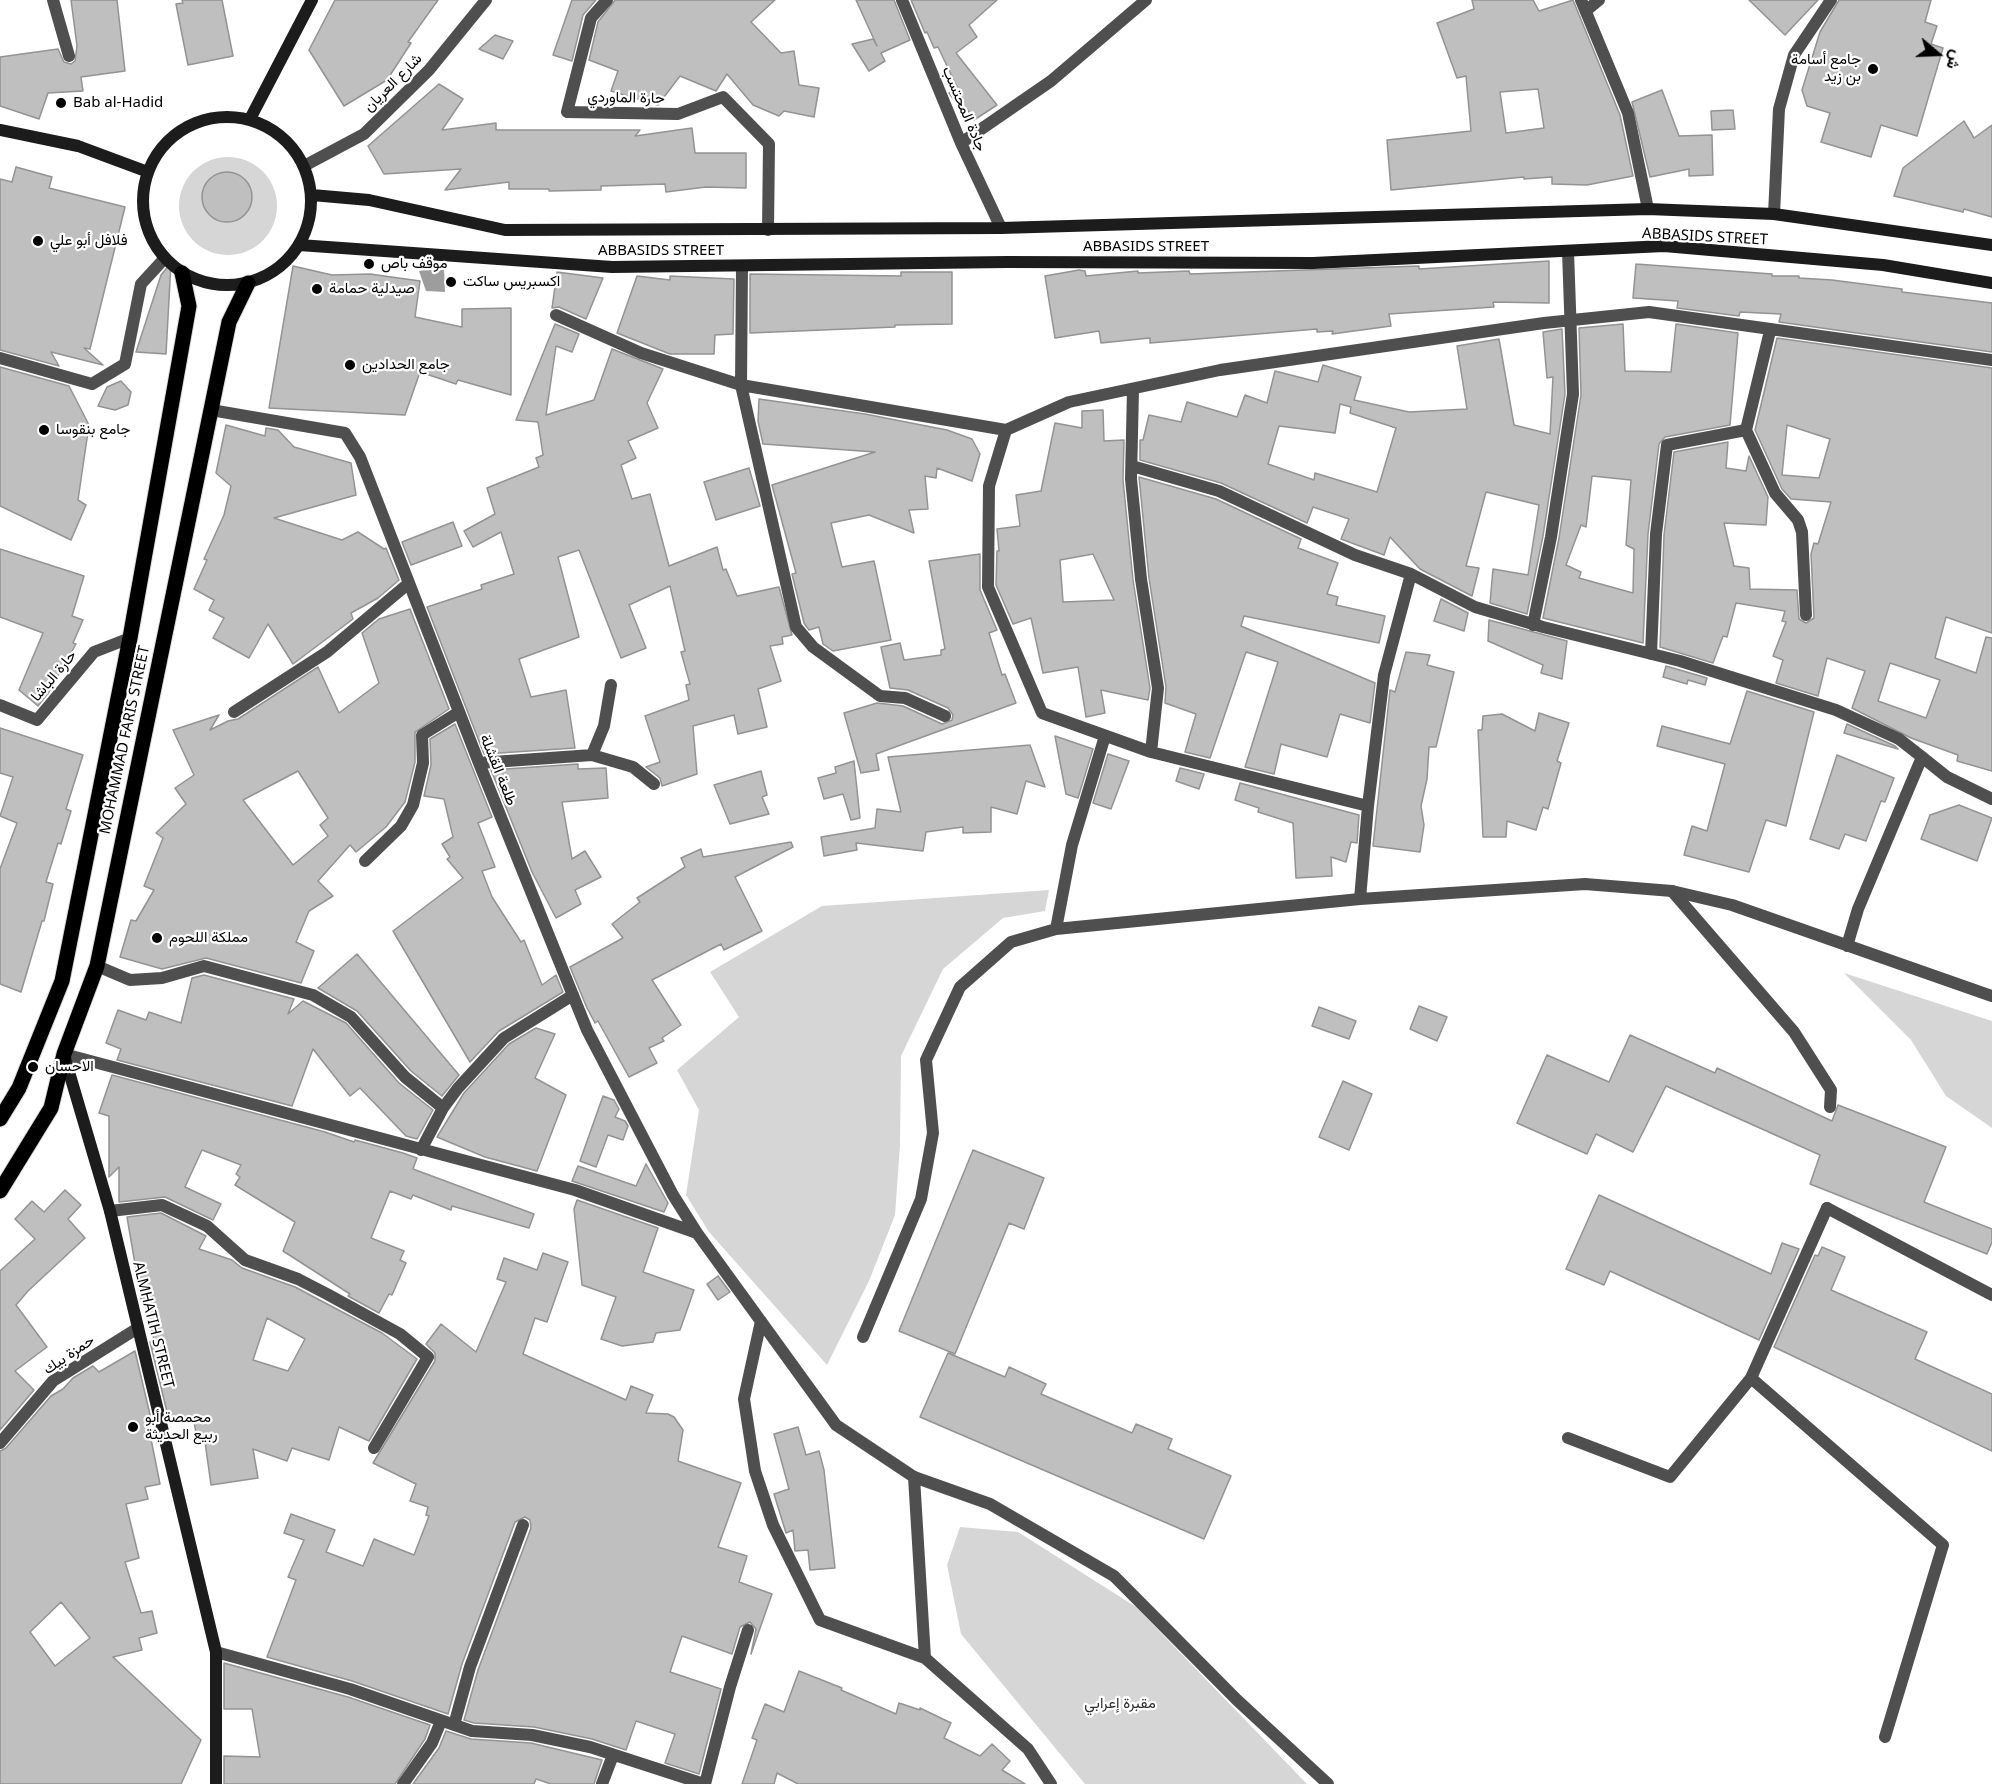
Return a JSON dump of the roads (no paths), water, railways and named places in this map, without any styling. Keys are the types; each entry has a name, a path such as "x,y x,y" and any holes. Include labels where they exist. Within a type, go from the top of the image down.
{"main road":[{"path":"250,119 312,0"},
{"path":"225,116 250,119 273,129 285,140 304,166 312,195 309,221 299,245 285,262 268,275 248,283 225,286 203,283 182,273 164,259 151,240 144,218 142,195 148,172 160,150 177,132 200,120 225,116"},
{"path":"0,130 78,146 148,172"},
{"name":"ABBASIDS STREET","path":"312,195 369,200 505,230 1000,228 1648,209 1774,214 1992,245"},
{"name":"ABBASIDS STREET","path":"299,245 612,267 1007,262 1313,263 1664,246 1883,265 1992,283"},
{"name":"MOHAMMAD FARIS STREET","path":"0,1119 19,1088 62,981 130,638 189,306 182,273"},
{"name":"MOHAMMAD FARIS STREET","path":"0,1191 51,1108 64,1054 97,966 229,322 248,283"},
{"name":"ALMHATIH STREET","path":"64,1054 110,1211 216,1652 216,1784"}],"street":[{"path":"53,0 69,56"},
{"name":"شارع العريان","path":"304,166 364,134 429,70 486,0"},
{"name":"حارة الماوردي","path":"607,0 591,18 567,112 678,114 723,97 769,144 768,230"},
{"name":"جادة المحتسب","path":"902,0 961,143 1000,228"},
{"path":"961,143 1051,81 1146,0"},
{"path":"1599,0 1584,5 1628,113 1648,209"},
{"path":"1774,214 1779,109 1794,55 1831,0"},
{"path":"1533,625 1551,537 1573,394 1568,251"},
{"path":"0,358 92,384 125,364 141,284 164,259"},
{"path":"741,266 741,385 796,627 813,647 880,696 905,698 945,716"},
{"path":"556,315 641,352 741,385 1006,430 1069,402 1221,370 1570,320 1648,312 1770,331 1992,360"},
{"path":"1770,331 1746,430 1775,493 1798,520 1802,532 1806,615"},
{"path":"1133,389 1132,465 1141,579 1158,688 1150,752"},
{"name":"طلعة القشلة","path":"210,410 345,433 360,457 586,1030 673,1195 697,1233 836,1425 914,1477 990,1504 1114,1576 1237,1700 1328,1784"},
{"path":"1006,430 989,486 988,587 1042,713 1150,752 1368,806"},
{"path":"1651,654 1656,534 1667,446 1746,430"},
{"path":"1132,465 1219,491 1355,555 1411,573 1475,607 1533,625 1651,654 1836,710 1899,739 1947,777 1992,799"},
{"path":"1360,899 1368,806 1384,675 1411,573"},
{"path":"234,712 327,652 409,583"},
{"name":"حارة الباشا","path":"0,705 37,720 94,652 130,638"},
{"path":"592,755 604,726 611,685"},
{"path":"365,861 401,826 414,805 423,764 422,735 459,712"},
{"path":"1056,929 1072,844 1106,736"},
{"path":"479,763 592,755 633,767 654,784"},
{"path":"1847,946 1858,909 1922,757"},
{"path":"863,1337 921,1199 933,1132 926,1060 960,987 1011,942 1056,929 1360,899 1586,884 1672,891 1732,906 1992,996"},
{"path":"1672,891 1794,1032 1831,1090 1830,1107"},
{"path":"97,966 130,980 162,978 204,966 313,995 351,1017 405,1077 444,1108"},
{"path":"422,1150 444,1108 458,1088 504,1038 573,995"},
{"path":"64,1054 575,1190 697,1233"},
{"path":"110,1211 162,1205 171,1209 207,1226 245,1260 298,1279 327,1294 400,1334 428,1357 374,1448"},
{"path":"1568,1438 1670,1477 1751,1378 1827,1208 1992,1295"},
{"path":"761,1321 744,1399 755,1471 773,1525 820,1620 926,1658 1028,1749 1051,1784"},
{"name":"حمزة بيك","path":"0,1443 52,1381 138,1328"},
{"path":"1751,1378 1943,1545 1885,1737"},
{"path":"914,1477 926,1658"},
{"path":"454,1725 470,1668 523,1525"},
{"path":"216,1652 350,1689 472,1731 532,1735 613,1755 704,1784 730,1686 748,1630"},
{"path":"403,1784 432,1743 441,1721"},
{"path":"602,1784 613,1755"}],"place":[{"name":"جامع أسامة بن زيد","path":"1873,69"},
{"name":"Bab al-Hadid","path":"61,103"},
{"name":"فلافل أبو علي","path":"38,241"},
{"name":"موقف باص","path":"369,264"},
{"name":"اكسبريس ساكت","path":"451,282"},
{"name":"صيدلية حمامة","path":"317,289"},
{"name":"جامع الحدادين","path":"350,365"},
{"name":"جامع بنقوسا","path":"44,430"},
{"name":"مملكة اللحوم","path":"157,938"},
{"name":"الاحسان","path":"33,1067"},
{"name":"محمصة أبو ربيع الحديثة","path":"133,1427"}],"park label":[{"name":"مقبرة إعرابي","path":"1120,1704"}]}
